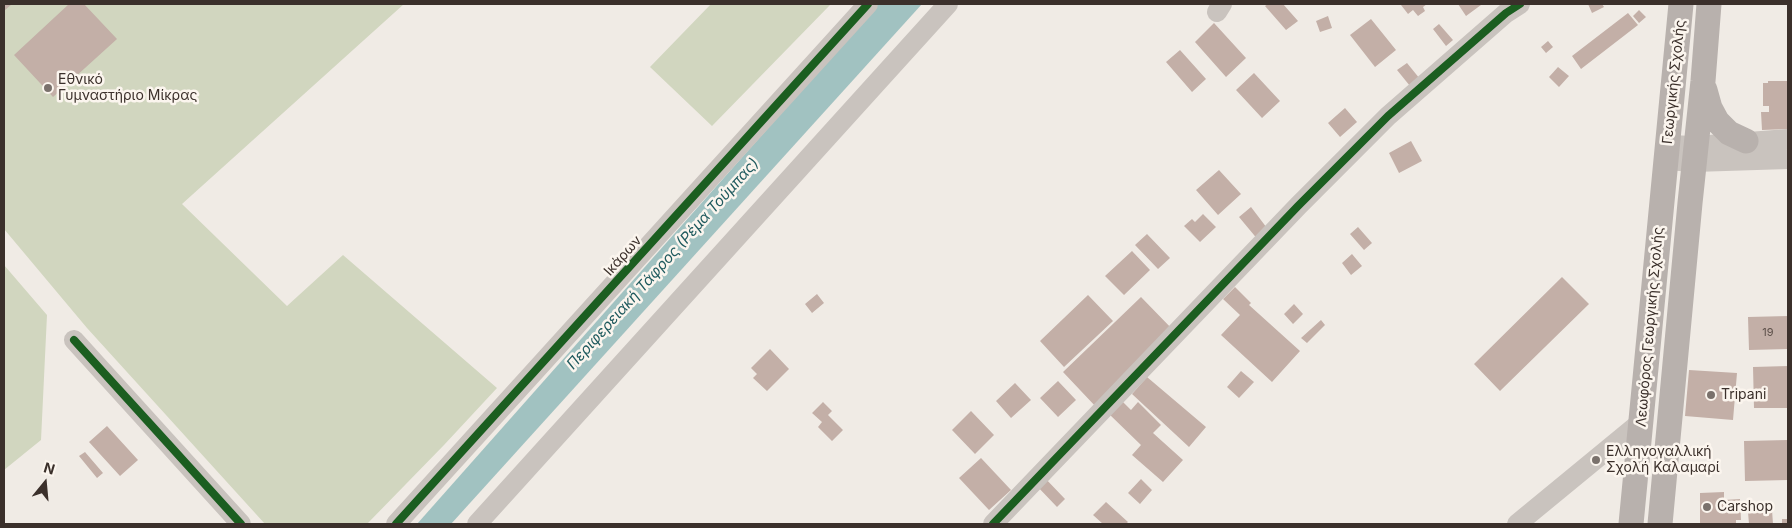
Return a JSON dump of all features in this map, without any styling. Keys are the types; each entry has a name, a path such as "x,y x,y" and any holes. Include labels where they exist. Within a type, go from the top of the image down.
{"main road":[{"name":"Γεωργικής Σχολής","path":"1667,153 1681,4"},
{"name":"Λεωφόρος Γεωργικής Σχολής","path":"1660,524 1710,4"},
{"path":"1703,81 1710,108 1717,121 1729,133 1746,141"},
{"name":"Λεωφόρος Γεωργικής Σχολής","path":"1631,524 1667,153"}],"street":[{"name":"Ικάρων","path":"396,524 868,4"},
{"path":"477,524 948,4"},
{"path":"993,524 1298,206 1388,116 1506,13 1520,4"},
{"path":"1695,154 1746,141 1788,139"},
{"path":"1667,153 1788,159"},
{"path":"74,340 241,524"},
{"path":"1517,524 1641,422"}],"green space":[{"path":"4,4 404,4 182,204 287,306 343,255 497,388 367,524 265,524 87,328 4,229"},
{"path":"711,4 831,4 712,126 650,67"},
{"path":"4,265 47,315 41,440 4,470"}],"water":[{"name":"Περιφερειακή Τάφρος (Ρέμα Τούμπας)","path":"878,4 922,4 451,524 417,524"}],"building":[{"path":"4,4 12,4 4,11"},
{"path":"69,4 84,4 117,39 53,97 14,55"},
{"path":"1268,4 1283,4 1298,21 1286,30 1265,6"},
{"path":"1402,4 1427,4 1423,7 1425,11 1418,16 1413,10 1408,14"},
{"path":"1458,4 1480,4 1481,5 1466,16"},
{"path":"1588,4 1602,4 1604,7 1592,13"},
{"path":"1639,10 1646,17 1639,23 1633,16"},
{"path":"1628,13 1638,25 1581,69 1572,56"},
{"path":"1328,16 1332,28 1320,32 1316,21"},
{"path":"1371,19 1396,50 1375,67 1350,35"},
{"path":"1214,23 1246,58 1226,77 1195,42"},
{"path":"1439,24 1453,40 1446,46 1433,29"},
{"path":"1548,41 1553,47 1546,53 1541,47"},
{"path":"1180,50 1206,79 1192,92 1166,62"},
{"path":"1407,63 1420,79 1410,86 1397,70"},
{"path":"1558,67 1569,76 1559,87 1549,77"},
{"path":"1254,73 1280,101 1262,118 1236,90"},
{"path":"1768,81 1788,81 1788,129 1762,130 1761,112 1769,112 1769,106 1763,106 1763,83 1768,83"},
{"path":"1345,108 1357,122 1340,137 1328,123"},
{"path":"1411,141 1422,161 1399,173 1389,153"},
{"path":"1219,170 1241,194 1218,215 1196,190"},
{"path":"1251,207 1270,232 1259,241 1239,217"},
{"path":"1203,214 1216,227 1200,242 1184,226 1192,219 1195,222"},
{"path":"1358,227 1372,243 1364,250 1350,234"},
{"path":"1147,234 1170,258 1158,269 1135,245"},
{"path":"1132,251 1150,270 1124,295 1105,276"},
{"path":"1352,254 1362,266 1351,275 1342,263"},
{"path":"1562,277 1589,304 1500,391 1474,364"},
{"path":"1235,287 1251,303 1249,305 1300,351 1272,382 1221,335 1240,315 1223,299"},
{"path":"817,294 824,303 812,313 805,304"},
{"path":"1088,295 1113,321 1064,367 1040,341"},
{"path":"1141,297 1176,333 1097,408 1063,372"},
{"path":"1294,304 1303,314 1293,324 1284,314"},
{"path":"1788,316 1788,349 1749,350 1748,317"},
{"path":"1321,320 1325,325 1307,343 1301,338"},
{"path":"770,349 789,369 767,391 753,378 757,374 751,368"},
{"path":"1788,366 1788,408 1754,408 1753,367"},
{"name":"Tripani","path":"1689,370 1737,373 1733,420 1685,416"},
{"path":"1241,371 1254,382 1239,398 1227,387"},
{"path":"1147,377 1206,427 1189,447 1132,394"},
{"path":"1058,381 1076,400 1058,417 1040,398"},
{"path":"1015,383 1031,400 1011,418 996,401"},
{"path":"1122,401 1131,410 1138,402 1161,425 1153,433 1183,460 1163,482 1132,455 1141,445 1109,414"},
{"path":"823,402 832,411 828,415 843,430 832,441 818,427 822,422 812,413"},
{"path":"971,411 994,435 975,454 952,430"},
{"path":"107,426 138,460 120,476 89,442"},
{"path":"1788,440 1788,480 1745,481 1744,441"},
{"path":"85,452 103,473 97,478 79,456"},
{"path":"981,458 1011,490 989,510 959,478"},
{"path":"1043,476 1065,499 1057,507 1035,484"},
{"path":"1141,479 1152,490 1140,504 1128,493"},
{"path":"1724,492 1724,500 1740,499 1741,520 1736,520 1736,524 1700,524 1700,493"},
{"path":"1106,502 1128,522 1126,524 1103,524 1093,515"},
{"path":"1772,510 1773,524 1749,524 1748,512"},
{"path":"1782,519 1788,519 1788,524 1782,524"}],"cycle path":[{"path":"396,524 868,4"},
{"path":"993,524 1298,206 1388,116 1506,13 1520,4"},
{"path":"74,340 241,524"}],"place":[{"name":"Εθνικό Γυμναστήριο Μίκρας","path":"48,88"},
{"name":"Tripani","path":"1711,395"},
{"name":"Ελληνογαλλική Σχολή Καλαμαρί","path":"1596,460"},
{"name":"Carshop","path":"1707,507"}]}
